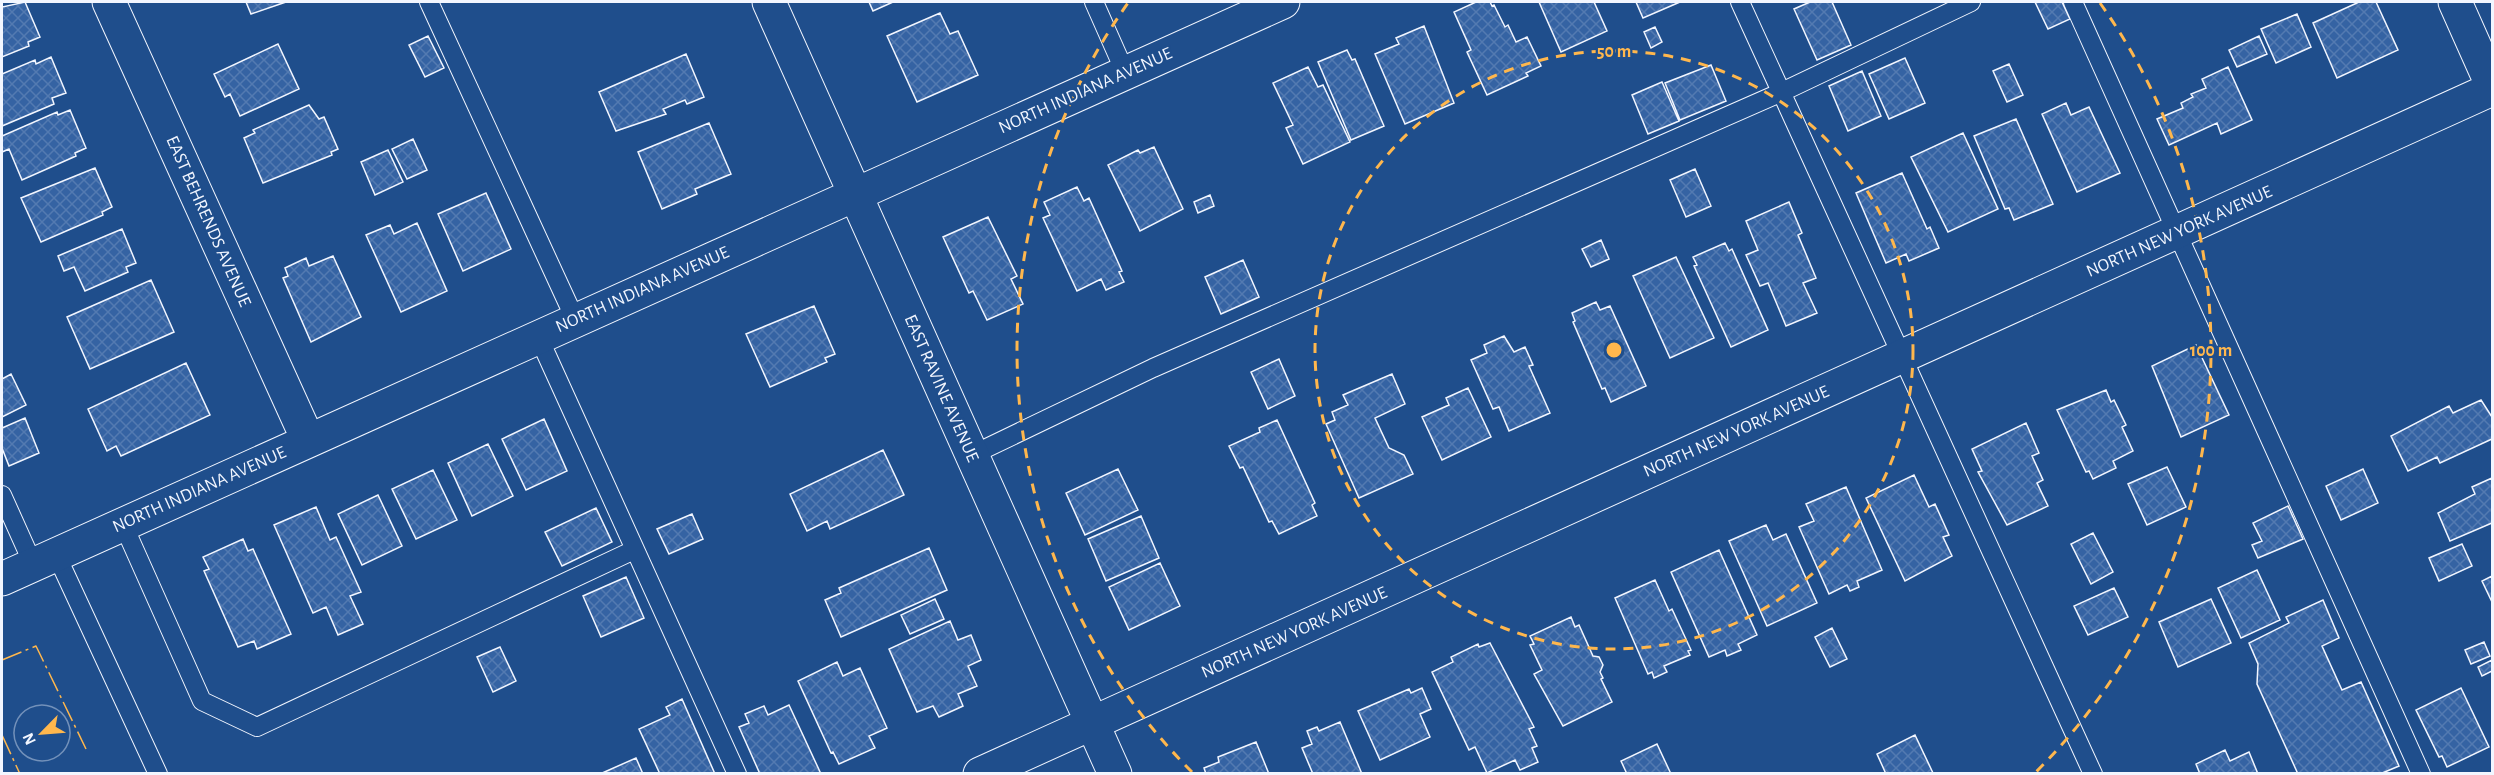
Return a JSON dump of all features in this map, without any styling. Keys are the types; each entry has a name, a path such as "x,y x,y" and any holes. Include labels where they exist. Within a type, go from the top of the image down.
{"street":[{"name":"EAST BEHRENDS AVENUE","path":"109,2 308,440"},
{"name":"EAST RAVINE AVENUE","path":"769,2 1115,774"},
{"name":"NORTH INDIANA AVENUE","path":"2,579 1283,2"},
{"path":"2455,2 2493,87"},
{"name":"NORTH NEW YORK AVENUE","path":"980,774 2493,87"}],"lane":[{"path":"429,2 575,319"},
{"path":"1094,2 1125,72"},
{"path":"1740,2 2094,774"},
{"path":"972,455 1153,368 1782,92 1971,2"},
{"path":"2073,2 2421,774"},
{"path":"538,336 736,774"},
{"path":"2,495 45,559 158,774"},
{"path":"123,524 202,701 257,727 634,550"}],"building":[{"path":"25,2 40,37 28,42 29,46 2,57 2,7"},
{"path":"246,2 286,2 251,14"},
{"path":"869,2 893,2 873,11"},
{"path":"1476,2 1490,2 1492,6 1494,5 1505,27 1508,25 1516,42 1527,37 1541,66 1526,73 1528,76 1487,95 1467,52 1471,50 1454,12"},
{"path":"1539,2 1594,2 1607,31 1561,52"},
{"path":"1636,2 1680,2 1643,18"},
{"path":"1810,2 1832,2 1851,45 1817,60 1794,9"},
{"path":"2035,2 2062,2 2070,19 2048,29"},
{"path":"2359,2 2376,2 2398,50 2337,78 2313,23"},
{"path":"940,13 950,34 958,31 978,75 917,102 887,36"},
{"path":"2297,14 2311,47 2276,63 2261,29"},
{"path":"1424,26 1454,103 1405,124 1375,54 1399,44 1396,38"},
{"path":"1655,27 1662,42 1651,48 1644,32"},
{"path":"428,36 444,68 425,77 409,45"},
{"path":"2259,36 2267,54 2237,67 2229,50"},
{"path":"278,44 299,89 240,116 230,94 225,97 214,74"},
{"path":"1347,50 1352,60 1355,59 1384,126 1351,140 1318,62"},
{"path":"686,54 704,97 687,104 685,100 663,109 666,114 616,131 599,92"},
{"path":"51,57 66,93 52,98 54,104 2,126 2,74 35,60 36,64"},
{"path":"1905,58 1925,103 1889,119 1869,74"},
{"path":"2009,64 2023,95 2007,102 1993,71"},
{"path":"1711,65 1726,101 1680,120 1665,83"},
{"path":"1308,67 1318,87 1323,85 1350,142 1303,164 1286,128 1293,125 1273,83"},
{"path":"2228,67 2252,120 2221,134 2217,123 2169,145 2157,119 2183,108 2181,103 2193,97 2191,94 2206,88 2202,79"},
{"path":"1862,71 1881,116 1848,131 1829,86"},
{"path":"1662,82 1679,121 1648,134 1632,95"},
{"path":"2066,103 2071,115 2089,107 2120,173 2077,192 2042,114"},
{"path":"309,105 319,119 324,117 338,149 331,152 332,155 263,183 244,138 255,133 253,130"},
{"path":"70,110 86,148 75,153 76,156 22,180 9,149 2,152 2,136 57,112 58,115"},
{"path":"2016,119 2053,204 2014,220 2009,208 2005,209 1974,136"},
{"path":"709,123 731,174 695,189 697,194 662,209 638,152"},
{"path":"1963,133 1998,209 1948,232 1911,157"},
{"path":"413,139 427,170 407,179 392,149"},
{"path":"1154,147 1183,209 1140,231 1108,165 1138,150 1140,153"},
{"path":"388,150 403,182 375,195 361,162"},
{"path":"95,168 112,207 102,212 103,215 41,242 21,198"},
{"path":"1695,169 1711,206 1686,217 1670,180"},
{"path":"1902,173 1927,229 1930,227 1939,248 1909,261 1906,254 1886,263 1856,193"},
{"path":"1077,187 1084,201 1089,198 1122,271 1119,272 1124,282 1106,290 1101,279 1077,291 1043,218 1050,215 1044,202"},
{"path":"486,193 511,249 463,271 438,214"},
{"path":"1210,195 1214,206 1198,213 1194,202"},
{"path":"1789,202 1802,233 1798,235 1816,278 1803,283 1817,313 1786,326 1768,283 1760,286 1746,255 1758,250 1746,221"},
{"path":"988,217 1017,276 1011,279 1023,304 987,320 973,291 969,293 943,237"},
{"path":"417,223 447,291 401,312 366,235 390,225 394,234"},
{"path":"122,229 136,263 126,267 128,272 85,291 74,267 64,271 58,256"},
{"path":"1601,240 1609,259 1591,267 1582,249"},
{"path":"1725,243 1729,251 1732,249 1768,330 1731,347 1694,266 1697,265 1693,257"},
{"path":"333,256 361,317 311,342 283,278 288,276 285,268 306,258 309,266"},
{"path":"1676,257 1714,338 1670,358 1633,276"},
{"path":"1243,260 1259,297 1221,314 1205,277"},
{"path":"151,280 174,332 90,369 67,317"},
{"path":"1596,302 1600,310 1610,306 1646,386 1611,402 1605,388 1602,389 1573,322 1575,321 1572,313"},
{"path":"814,306 835,354 825,358 827,362 770,387 746,334"},
{"path":"1504,336 1514,352 1525,347 1533,365 1529,366 1550,413 1509,431 1499,407 1493,409 1471,360 1487,353 1484,345"},
{"path":"2196,345 2229,415 2181,437 2152,366"},
{"path":"1279,359 1295,396 1268,409 1251,372"},
{"path":"186,363 210,415 121,456 116,446 107,451 88,409"},
{"path":"11,374 26,405 2,417 2,379"},
{"path":"1392,374 1405,404 1375,418 1389,448 1404,455 1413,474 1359,498 1326,424 1335,420 1332,412 1348,405 1343,395"},
{"path":"1468,388 1491,437 1442,460 1422,417 1449,405 1446,398"},
{"path":"2106,390 2111,402 2114,400 2126,425 2122,427 2133,451 2113,461 2116,468 2093,479 2089,471 2086,472 2057,410"},
{"path":"2481,400 2492,417 2492,439 2440,463 2437,457 2408,471 2391,436 2449,406 2453,413"},
{"path":"25,418 39,453 9,466 2,448 2,428"},
{"path":"544,419 567,471 526,490 502,439"},
{"path":"1277,420 1315,503 1312,505 1317,516 1279,534 1272,521 1269,522 1243,467 1240,468 1229,446 1260,432 1259,428"},
{"path":"2026,423 2039,453 2032,456 2043,480 2037,483 2048,506 2007,525 1978,472 1982,471 1972,449"},
{"path":"488,444 513,496 472,516 448,463"},
{"path":"883,450 904,495 830,529 827,521 807,531 790,494"},
{"path":"2167,467 2186,507 2147,525 2128,484"},
{"path":"1118,469 1138,510 1085,535 1066,493"},
{"path":"2363,469 2378,503 2341,520 2326,486"},
{"path":"433,470 457,520 416,539 392,489"},
{"path":"1914,475 1929,507 1935,504 1949,535 1943,537 1952,556 1905,581 1866,498"},
{"path":"2492,478 2492,523 2450,541 2438,513 2475,494 2472,487"},
{"path":"1846,487 1882,570 1857,581 1859,587 1850,591 1847,585 1829,594 1799,527 1814,521 1806,504"},
{"path":"378,495 402,546 362,565 338,514"},
{"path":"2288,506 2303,539 2258,558 2252,545 2262,541 2253,523"},
{"path":"316,507 330,540 336,537 361,592 350,596 363,624 338,635 326,607 313,613 274,525"},
{"path":"596,508 612,542 562,566 545,532"},
{"path":"692,514 703,539 669,554 657,529"},
{"path":"1141,516 1159,558 1106,581 1088,539"},
{"path":"1766,525 1773,540 1786,534 1817,603 1767,626 1729,541"},
{"path":"2093,533 2113,572 2091,584 2071,544"},
{"path":"243,539 248,551 253,549 291,634 257,649 254,641 238,647 204,571 209,569 203,557"},
{"path":"2462,544 2472,566 2439,581 2429,558"},
{"path":"929,548 947,590 841,637 825,600 841,593 839,588"},
{"path":"1719,550 1757,635 1738,644 1741,650 1727,656 1725,650 1709,657 1671,572"},
{"path":"1160,563 1180,606 1129,630 1109,587"},
{"path":"2257,570 2280,620 2241,638 2218,588"},
{"path":"2492,576 2492,602 2482,581"},
{"path":"626,577 644,618 601,637 583,596"},
{"path":"1655,580 1669,611 1672,609 1691,650 1688,651 1690,655 1664,666 1667,672 1654,678 1652,672 1648,674 1615,598"},
{"path":"2114,588 2128,617 2088,635 2074,606"},
{"path":"935,599 944,619 910,634 901,615"},
{"path":"2211,599 2231,643 2178,667 2159,622"},
{"path":"2323,600 2339,638 2322,646 2342,690 2361,682 2399,766 2380,774 2298,774 2257,684 2258,664 2249,643 2289,623 2286,617"},
{"path":"1571,617 1575,627 1579,625 1593,656 1599,657 1603,665 1600,672 1603,678 1601,679 1612,702 1563,726 1534,674 1542,670 1530,645 1534,644 1530,636"},
{"path":"950,621 958,640 971,635 981,660 968,666 977,686 958,694 963,706 939,717 933,706 917,712 889,649"},
{"path":"1832,628 1847,659 1830,667 1815,637"},
{"path":"2484,642 2490,656 2471,664 2465,650"},
{"path":"1490,643 1534,727 1529,729 1537,746 1532,748 1538,762 1520,770 1515,760 1487,773 1475,747 1469,750 1432,672 1453,662 1451,657 1478,644 1479,647"},
{"path":"500,647 516,681 493,692 477,657"},
{"path":"2492,660 2492,671 2482,676 2478,667"},
{"path":"837,662 843,676 860,668 887,728 869,736 875,748 839,764 833,752 831,753 798,681"},
{"path":"1422,688 1431,709 1420,714 1430,737 1380,760 1358,711 1409,689 1411,693"},
{"path":"2461,688 2489,747 2447,767 2442,756 2439,757 2416,710"},
{"path":"682,699 715,774 660,774 639,729 670,715 666,707"},
{"path":"789,705 821,774 760,774 739,727 749,723 745,714 764,706 768,715"},
{"path":"1340,722 1362,774 1313,774 1302,748 1312,744 1307,731 1317,727 1319,731"},
{"path":"1915,735 1933,773 1886,774 1877,754"},
{"path":"1256,742 1269,774 1206,774 1204,768 1219,762 1218,757"},
{"path":"1657,744 1671,774 1627,774 1621,761"},
{"path":"2225,750 2230,761 2249,752 2258,774 2200,774 2196,764"},
{"path":"636,758 643,774 600,774"}],"power":[{"path":"2,660 36,646 86,749"},
{"path":"2,735 20,774"}]}
